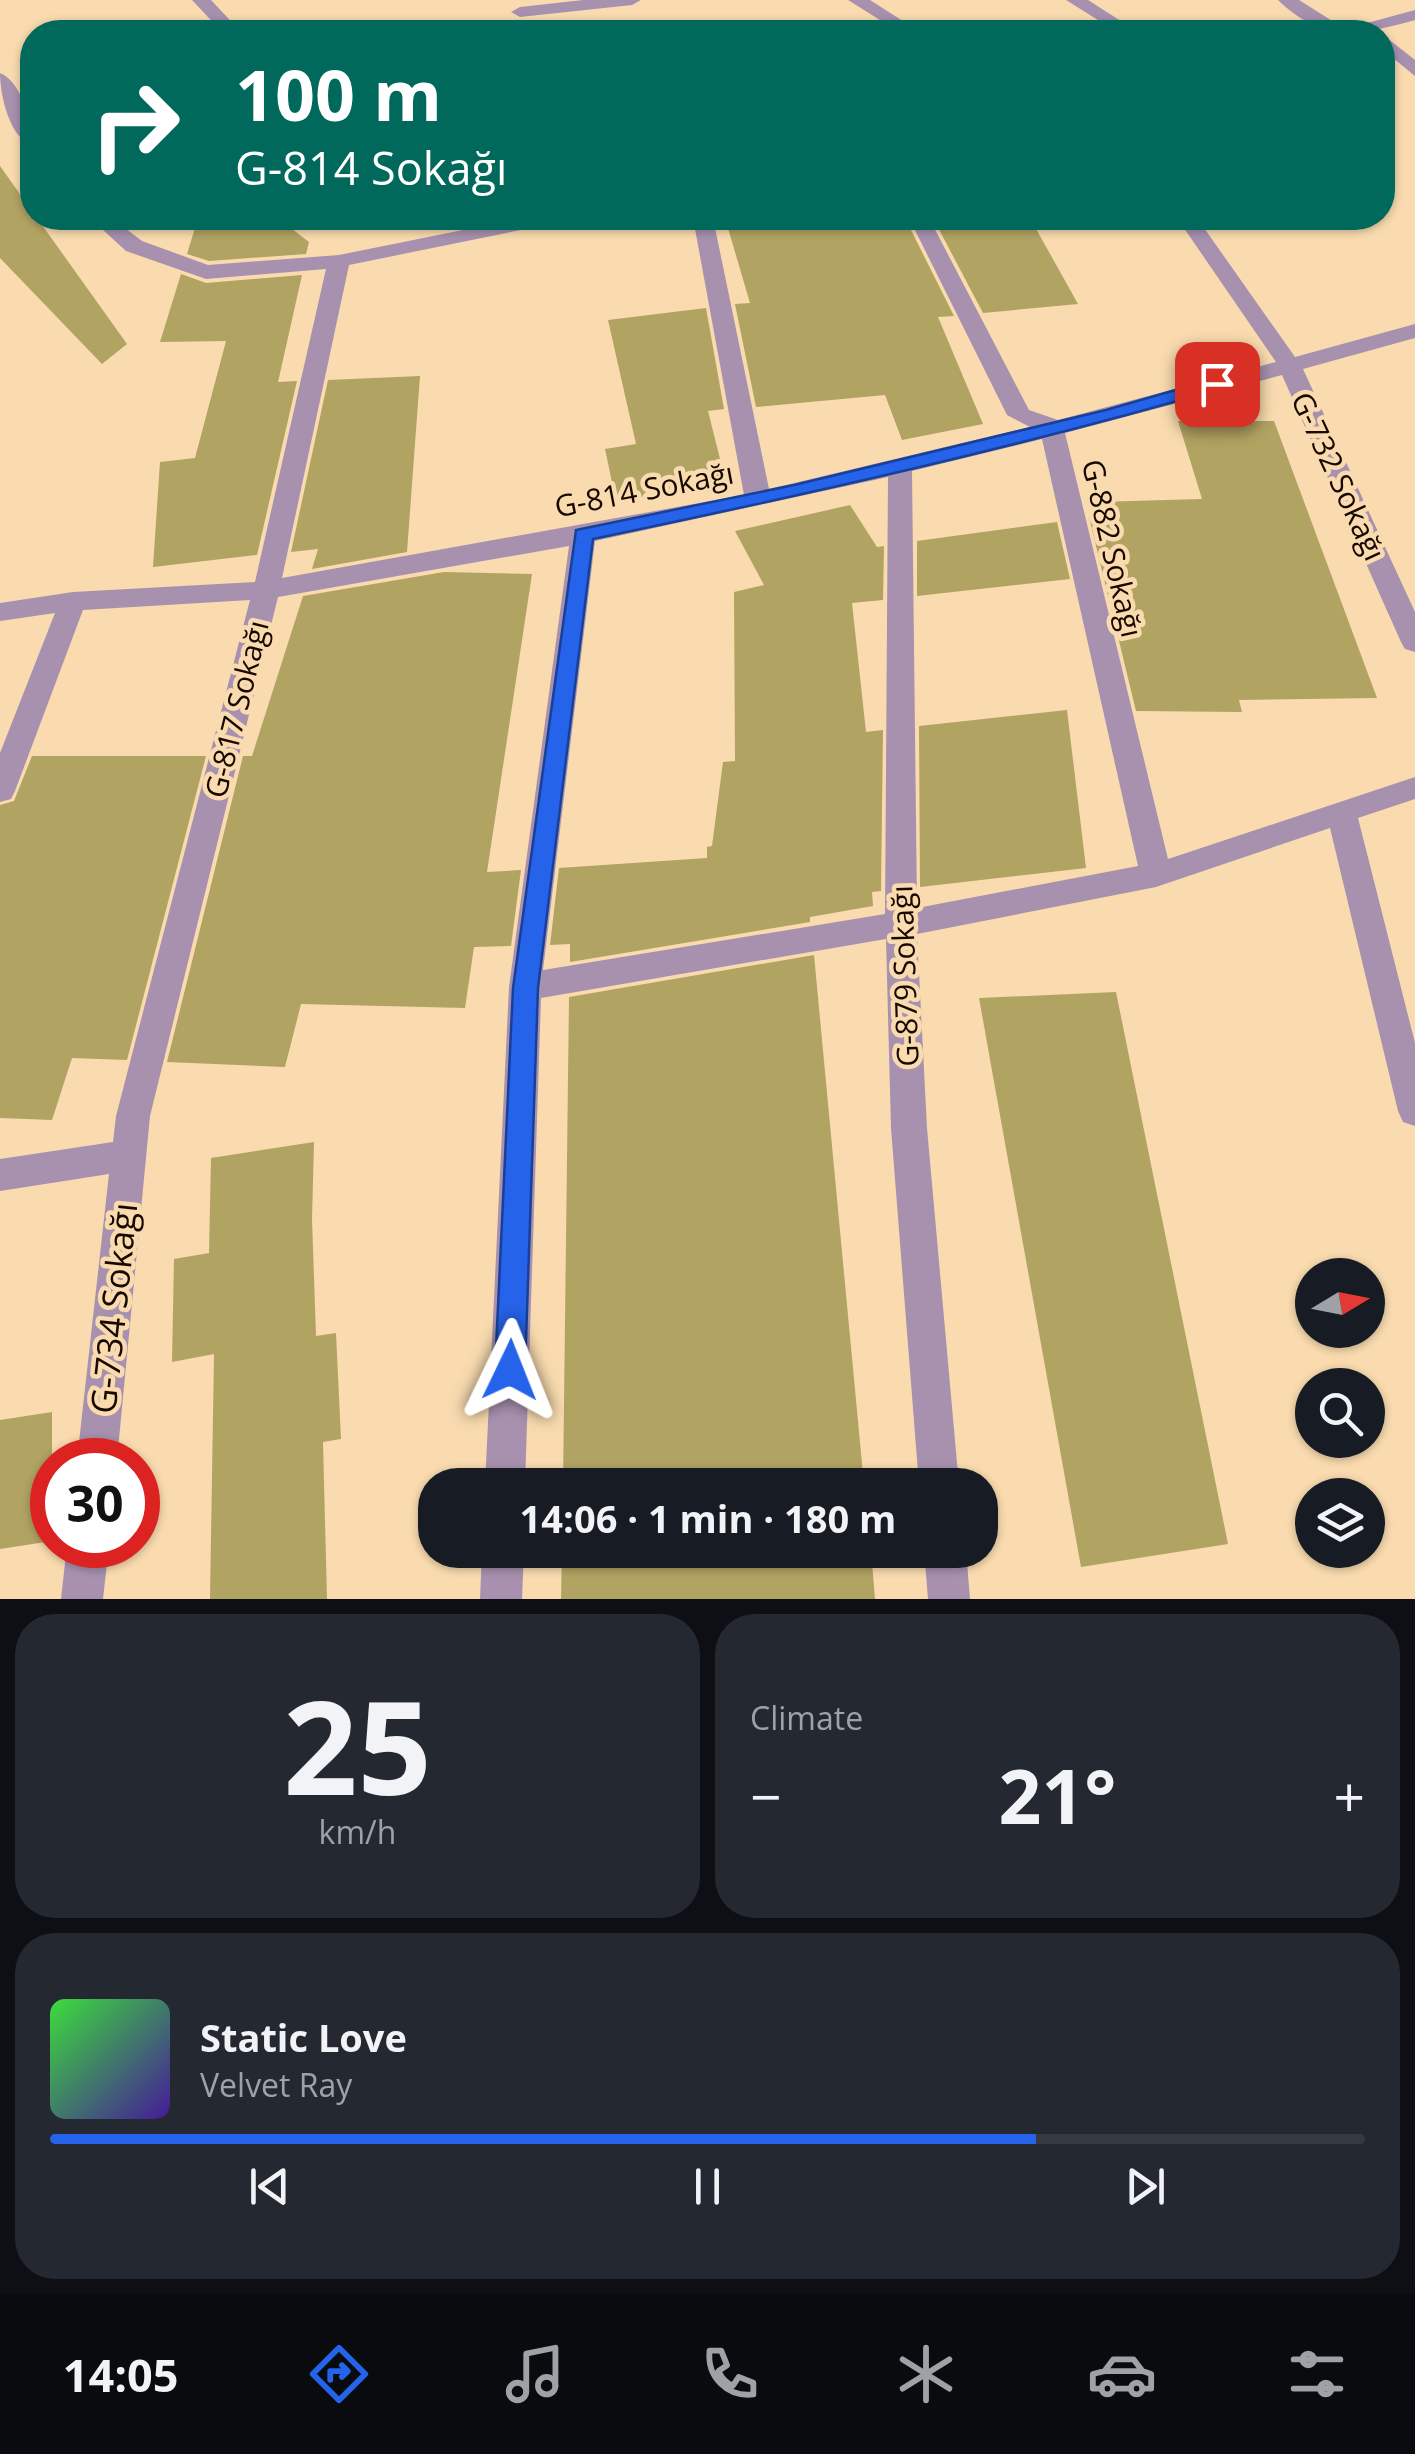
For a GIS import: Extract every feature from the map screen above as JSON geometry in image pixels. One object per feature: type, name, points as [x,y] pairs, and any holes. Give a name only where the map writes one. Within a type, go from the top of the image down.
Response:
[{"type":"street","points":[[200,0],[220,20]]},
{"type":"street","points":[[512,6],[632,0]]},
{"type":"street","points":[[857,0],[891,20]]},
{"type":"street","points":[[1075,0],[1109,20]]},
{"type":"street","points":[[1287,0],[1319,20]]},
{"type":"street","points":[[1395,54],[1415,70]]},
{"type":"street","points":[[0,79],[20,116]]},
{"type":"street","points":[[115,230],[134,246],[206,272],[339,261],[489,230]]},
{"type":"street","points":[[465,230],[469,234]]},
{"type":"street","points":[[706,230],[758,500]]},
{"type":"street","name":"G-882 Sokağı","points":[[926,230],[1020,415],[1052,426],[1156,875]]},
{"type":"street","name":"G-732 Sokağı","points":[[1195,230],[1288,363],[1415,642]]},
{"type":"street","name":"G-817 Sokağı","points":[[129,1155],[133,1116],[266,590],[339,261]]},
{"type":"street","name":"G-814 Sokağı","points":[[0,612],[72,601],[266,590],[583,535],[758,500],[1052,426],[1111,415],[1415,331]]},
{"type":"street","name":"G-879 Sokağı","points":[[900,465],[900,924],[909,1128],[938,1468]]},
{"type":"street","points":[[507,1468],[525,988],[583,535]]},
{"type":"street","points":[[0,791],[72,601]]},
{"type":"street","points":[[525,988],[900,924],[1156,875],[1415,788]]},
{"type":"street","points":[[1341,812],[1415,1111]]},
{"type":"street","points":[[0,1175],[129,1155]]},
{"type":"street","name":"G-734 Sokağı","points":[[99,1438],[129,1155]]},
{"type":"street","points":[[82,1599],[85,1568]]},
{"type":"street","points":[[501,1599],[502,1568]]},
{"type":"street","points":[[946,1568],[949,1599]]},
{"type":"building","points":[[0,166],[20,194],[20,230],[46,230],[127,344],[102,364],[0,258]]},
{"type":"building","points":[[194,230],[294,230],[309,242],[306,254],[209,261],[187,254]]},
{"type":"building","points":[[729,230],[911,230],[954,316],[938,317],[983,424],[902,440],[885,395],[756,407],[735,304],[750,303]]},
{"type":"building","points":[[939,230],[1037,230],[1078,304],[983,313]]},
{"type":"building","points":[[181,274],[206,283],[302,275],[278,382],[297,381],[257,555],[153,567],[160,462],[195,458],[226,341],[160,342]]},
{"type":"building","points":[[706,308],[724,409],[708,411],[726,483],[616,501],[605,449],[636,444],[608,320]]},
{"type":"building","points":[[420,376],[407,552],[312,569],[318,549],[291,552],[328,380]]},
{"type":"building","points":[[1178,421],[1274,421],[1377,698],[1239,700],[1242,712],[1136,711],[1089,517],[1099,516],[1096,502],[1202,499]]},
{"type":"building","points":[[850,505],[877,547],[884,546],[883,600],[852,603],[866,732],[883,730],[881,891],[872,892],[873,906],[810,917],[810,922],[570,962],[570,944],[550,945],[559,868],[707,858],[707,847],[712,846],[723,762],[735,761],[734,592],[764,585],[735,531]]},
{"type":"building","points":[[1057,522],[1070,579],[917,596],[917,541]]},
{"type":"building","points":[[444,572],[532,574],[487,872],[521,870],[511,946],[474,947],[465,1008],[301,1004],[285,1067],[167,1062],[243,756],[252,756],[303,596]]},
{"type":"building","points":[[1067,710],[1086,868],[920,887],[919,726]]},
{"type":"building","points":[[32,756],[206,756],[127,1060],[72,1058],[52,1120],[0,1118],[0,805],[14,801]]},
{"type":"building","points":[[814,955],[862,1468],[563,1468],[569,997]]},
{"type":"building","points":[[1116,992],[1228,1544],[1081,1567],[979,998]]},
{"type":"building","points":[[314,1142],[316,1336],[336,1333],[341,1439],[323,1442],[327,1599],[210,1599],[214,1354],[172,1362],[174,1259],[209,1253],[211,1158]]},
{"type":"building","points":[[52,1412],[52,1438],[30,1438],[30,1544],[0,1549],[0,1420]]},
{"type":"building","points":[[562,1568],[872,1568],[875,1599],[561,1599]]},
{"type":"route","points":[[510,1370],[525,988],[583,535],[758,500],[1052,426],[1111,415],[1217,384]]}]
